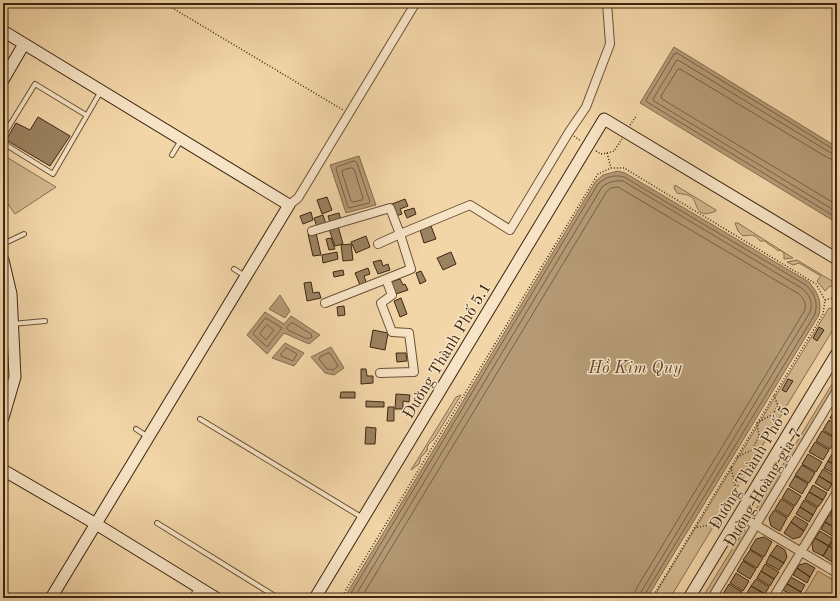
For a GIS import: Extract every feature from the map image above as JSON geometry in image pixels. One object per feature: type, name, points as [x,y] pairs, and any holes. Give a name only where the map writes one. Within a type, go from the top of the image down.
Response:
[{"type":"street","points":[[378,244],[470,206],[510,230],[568,132],[586,107],[610,44],[607,3]]},
{"type":"street","points":[[51,598],[289,205],[298,198],[416,4]]},
{"type":"street","points":[[3,31],[289,205]]},
{"type":"street","points":[[3,80],[24,44]]},
{"type":"street","name":"Đường Thành Phố 5.1","points":[[315,598],[604,119],[837,259]]},
{"type":"street","points":[[312,231],[390,208],[411,269],[325,303]]},
{"type":"street","points":[[3,260],[11,294],[15,377],[3,416]]},
{"type":"street","points":[[380,373],[414,372],[409,333],[392,332],[381,303],[392,295],[386,279]]},
{"type":"street","name":"Đường Thành Phố 5","points":[[689,598],[837,353]]},
{"type":"street","name":"Đường Hoàng gia 7","points":[[712,598],[837,390]]},
{"type":"street","points":[[3,470],[96,524],[216,598]]},
{"type":"street","points":[[773,598],[837,492]]},
{"type":"street","points":[[739,515],[837,573]]},
{"type":"lane","points":[[3,136],[35,84],[86,115]]},
{"type":"lane","points":[[3,143],[53,174],[101,91]]},
{"type":"lane","points":[[172,155],[182,140]]},
{"type":"lane","points":[[3,244],[24,234]]},
{"type":"lane","points":[[234,269],[246,276]]},
{"type":"lane","points":[[12,324],[45,321]]},
{"type":"lane","points":[[3,347],[14,339]]},
{"type":"lane","points":[[200,419],[364,518]]},
{"type":"lane","points":[[136,429],[148,437]]},
{"type":"lane","points":[[157,523],[278,598]]},
{"type":"lane","points":[[191,598],[198,587]]},
{"type":"path","points":[[164,3],[349,114]]},
{"type":"path","points":[[341,598],[598,174],[610,168],[624,168],[816,284],[825,300],[823,314],[652,598]]},
{"type":"path","points":[[825,300],[837,297]]},
{"type":"path","points":[[757,423],[773,414],[778,406],[774,395]]},
{"type":"path","points":[[737,457],[752,450],[759,436],[757,423]]},
{"type":"shaded area","points":[[3,155],[56,187],[15,214],[3,197]]},
{"type":"shaded area","points":[[675,185],[716,211],[709,213],[700,212],[693,198],[688,195],[677,193],[674,188]]},
{"type":"shaded area","points":[[735,223],[738,223],[793,258],[784,259],[784,253],[780,250],[778,251],[765,241],[760,241],[755,236],[743,236],[738,231]]},
{"type":"shaded area","points":[[797,260],[837,284],[837,287],[830,286],[825,291],[817,281],[821,276],[799,263],[793,265],[787,262]]},
{"type":"shaded area","points":[[829,308],[837,310],[837,323],[670,598],[653,598]]},
{"type":"shaded area","points":[[837,376],[837,384],[758,514],[754,512]]},
{"type":"shaded area","points":[[461,395],[434,439],[428,445],[427,451],[421,457],[419,464],[411,470],[456,397]]},
{"type":"shaded area","points":[[744,530],[747,532],[707,598],[702,598]]},
{"type":"shaded area","points":[[818,571],[837,582],[837,598],[802,598]]},
{"type":"water","points":[[674,47],[837,147],[837,223],[640,103]]},
{"type":"water","points":[[359,156],[376,205],[346,213],[330,165]]},
{"type":"water","name":"Hồ Kim Quy","points":[[618,171],[625,173],[809,282],[820,301],[819,315],[647,598],[344,598],[596,181],[603,175]]},
{"type":"water","points":[[280,295],[290,311],[285,318],[269,309]]},
{"type":"water","points":[[265,312],[284,324],[291,316],[320,335],[309,344],[284,333],[267,354],[247,335]]},
{"type":"water","points":[[285,343],[304,353],[294,366],[272,358]]},
{"type":"water","points":[[331,347],[344,368],[334,375],[325,373],[311,357]]},
{"type":"building","points":[[38,117],[70,136],[50,166],[6,140],[16,123],[30,130]]},
{"type":"building","points":[[327,197],[332,210],[322,214],[317,200]]},
{"type":"building","points":[[405,199],[408,206],[400,209],[402,214],[396,216],[392,204]]},
{"type":"building","points":[[414,208],[416,214],[407,218],[404,211]]},
{"type":"building","points":[[311,212],[313,220],[303,224],[300,216]]},
{"type":"building","points":[[339,213],[341,220],[330,223],[328,216]]},
{"type":"building","points":[[323,215],[326,224],[317,227],[314,218]]},
{"type":"building","points":[[338,226],[343,244],[335,246],[329,229]]},
{"type":"building","points":[[431,226],[436,239],[424,243],[420,230]]},
{"type":"building","points":[[316,233],[321,255],[313,256],[308,234]]},
{"type":"building","points":[[366,236],[370,247],[356,253],[351,242]]},
{"type":"building","points":[[331,238],[335,249],[329,250],[326,239]]},
{"type":"building","points":[[351,244],[353,260],[343,261],[341,245]]},
{"type":"building","points":[[337,252],[338,259],[323,263],[322,255]]},
{"type":"building","points":[[451,252],[456,264],[443,270],[437,258]]},
{"type":"building","points":[[381,260],[383,266],[388,264],[390,270],[378,274],[373,262]]},
{"type":"building","points":[[368,268],[370,274],[364,276],[366,282],[360,285],[355,273]]},
{"type":"building","points":[[343,270],[344,275],[334,277],[333,272]]},
{"type":"building","points":[[421,271],[426,281],[420,284],[416,273]]},
{"type":"building","points":[[400,279],[408,290],[396,294],[391,282]]},
{"type":"building","points":[[311,282],[313,293],[319,292],[321,298],[307,301],[304,283]]},
{"type":"building","points":[[401,298],[407,314],[400,317],[394,301]]},
{"type":"building","points":[[344,306],[345,315],[338,316],[337,307]]},
{"type":"building","points":[[819,327],[824,330],[817,341],[813,338]]},
{"type":"building","points":[[373,330],[388,333],[385,350],[370,347]]},
{"type":"building","points":[[396,353],[406,353],[407,361],[397,362]]},
{"type":"building","points":[[361,369],[366,369],[367,376],[373,376],[373,383],[361,384]]},
{"type":"building","points":[[788,379],[793,381],[786,392],[782,390]]},
{"type":"building","points":[[341,392],[355,392],[355,398],[340,398]]},
{"type":"building","points":[[396,394],[410,395],[409,402],[403,401],[403,409],[395,409]]},
{"type":"building","points":[[366,401],[384,402],[384,407],[366,407]]},
{"type":"building","points":[[388,407],[394,407],[394,421],[387,421]]},
{"type":"building","points":[[836,408],[837,409],[837,422],[830,418]]},
{"type":"building","points":[[829,420],[837,424],[836,438],[823,430]]},
{"type":"building","points":[[366,427],[376,428],[375,444],[365,444]]},
{"type":"building","points":[[822,431],[836,439],[830,449],[816,441]]},
{"type":"building","points":[[815,442],[829,450],[823,460],[809,452]]},
{"type":"building","points":[[808,454],[822,462],[816,472],[802,464]]},
{"type":"building","points":[[832,454],[837,457],[837,466],[828,461]]},
{"type":"building","points":[[828,461],[837,466],[837,475],[824,468]]},
{"type":"building","points":[[802,465],[815,473],[809,483],[795,475]]},
{"type":"building","points":[[823,469],[836,477],[832,484],[819,476]]},
{"type":"building","points":[[795,476],[808,484],[802,494],[789,486]]},
{"type":"building","points":[[819,476],[832,484],[828,491],[815,483]]},
{"type":"building","points":[[813,485],[827,493],[823,500],[809,492]]},
{"type":"building","points":[[788,488],[801,496],[795,506],[782,498]]},
{"type":"building","points":[[809,492],[823,500],[818,507],[805,499]]},
{"type":"building","points":[[781,499],[794,507],[788,517],[775,509]]},
{"type":"building","points":[[804,500],[817,508],[813,515],[800,507]]},
{"type":"building","points":[[800,507],[813,515],[809,522],[796,514]]},
{"type":"building","points":[[834,507],[837,508],[837,518],[830,514]]},
{"type":"building","points":[[774,510],[787,518],[780,531],[771,526],[769,518]]},
{"type":"building","points":[[829,515],[837,519],[837,529],[825,522]]},
{"type":"building","points":[[795,516],[808,524],[804,531],[791,522]]},
{"type":"building","points":[[791,522],[804,531],[800,537],[793,539],[784,533]]},
{"type":"building","points":[[825,522],[837,529],[837,533],[834,537],[821,529]]},
{"type":"building","points":[[820,531],[833,539],[829,546],[815,538]]},
{"type":"building","points":[[764,537],[772,542],[764,557],[750,549],[756,539]]},
{"type":"building","points":[[815,538],[829,546],[823,556],[813,551],[812,544]]},
{"type":"building","points":[[833,539],[837,541],[837,551],[829,546]]},
{"type":"building","points":[[777,545],[785,550],[787,557],[784,563],[770,555]]},
{"type":"building","points":[[829,546],[837,551],[837,561],[832,562],[823,556]]},
{"type":"building","points":[[750,550],[763,558],[757,568],[743,560]]},
{"type":"building","points":[[770,555],[784,563],[779,570],[766,563]]},
{"type":"building","points":[[743,561],[756,569],[750,579],[737,571]]},
{"type":"building","points":[[806,563],[815,568],[810,577],[797,568],[799,565]]},
{"type":"building","points":[[765,564],[779,572],[774,579],[761,571]]},
{"type":"building","points":[[797,568],[810,577],[807,583],[793,575]]},
{"type":"building","points":[[761,571],[774,579],[770,586],[757,578]]},
{"type":"building","points":[[736,573],[749,581],[743,591],[730,583]]},
{"type":"building","points":[[791,577],[805,585],[801,592],[787,584]]},
{"type":"building","points":[[756,579],[769,587],[765,594],[751,586]]},
{"type":"building","points":[[729,584],[742,592],[739,598],[729,598],[723,594]]},
{"type":"building","points":[[787,584],[801,592],[797,598],[783,590]]},
{"type":"building","points":[[751,586],[765,594],[763,598],[755,598],[747,593]]}]
